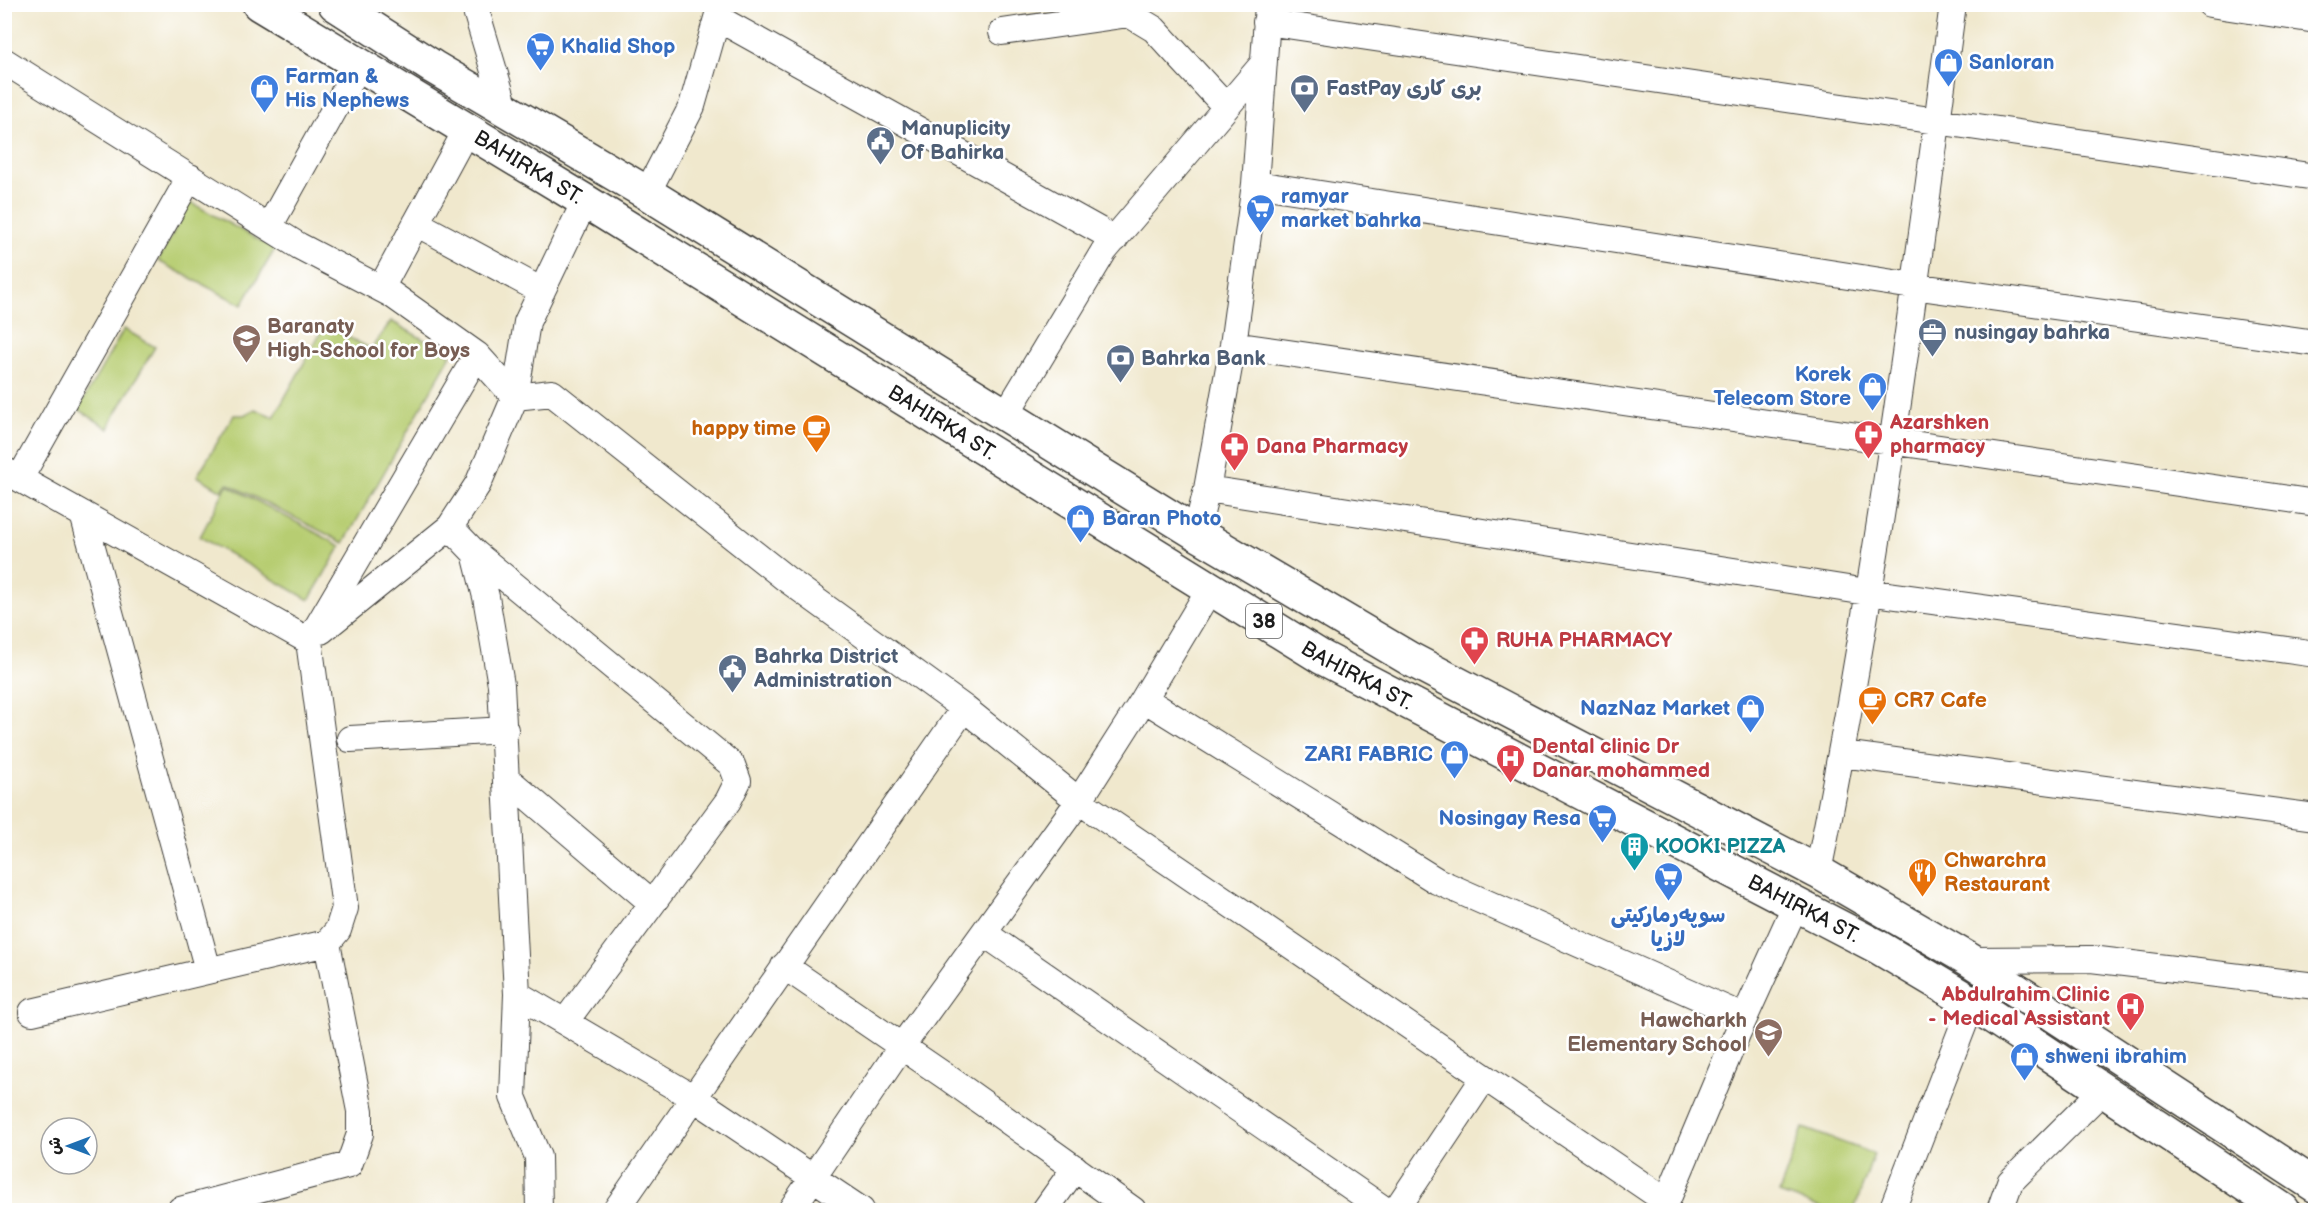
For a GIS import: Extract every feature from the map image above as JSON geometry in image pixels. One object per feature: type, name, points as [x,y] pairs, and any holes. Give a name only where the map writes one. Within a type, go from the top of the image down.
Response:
[{"type":"main road","name":"BAHIRKA ST.","points":[[259,4],[585,201],[1321,657],[1878,947],[1972,1003],[2283,1210]]},
{"type":"main road","name":"BAHIRKA ST.","points":[[335,4],[433,67],[647,192],[1196,533],[1410,659],[1818,872],[1970,960],[2187,1102],[2313,1178]]},
{"type":"main road","points":[[415,100],[409,86],[413,78],[422,70],[433,67]]},
{"type":"main road","points":[[1321,657],[1343,619]]},
{"type":"main road","points":[[1392,695],[1410,659]]},
{"type":"main road","points":[[2168,1134],[2187,1102]]},
{"type":"street","points":[[474,4],[506,108]]},
{"type":"street","points":[[1818,872],[1842,754],[1891,440],[1953,4]]},
{"type":"street","points":[[2210,4],[2316,20]]},
{"type":"street","points":[[647,192],[692,106],[720,12],[1115,238]]},
{"type":"street","points":[[1196,533],[1208,489],[1233,345],[1255,184],[1267,13],[1937,122],[2316,177]]},
{"type":"street","points":[[1002,32],[1129,14],[1154,29],[1226,107]]},
{"type":"street","points":[[4,62],[269,227],[381,288],[477,355],[515,397]]},
{"type":"street","points":[[1005,416],[1104,251],[1263,64]]},
{"type":"street","points":[[269,227],[359,65]]},
{"type":"street","points":[[381,288],[467,129]]},
{"type":"street","points":[[190,177],[12,474],[309,640]]},
{"type":"street","points":[[1255,184],[1914,286],[2316,343]]},
{"type":"street","points":[[309,640],[450,527],[478,484],[515,397],[527,322],[585,201]]},
{"type":"street","points":[[416,223],[542,291]]},
{"type":"street","points":[[1233,345],[2316,503]]},
{"type":"street","points":[[32,1012],[327,943],[338,930],[345,908],[309,640],[477,355]]},
{"type":"street","points":[[515,397],[552,393],[785,578],[964,708],[1079,801],[1484,1078],[1664,1206],[1744,1017],[1796,904]]},
{"type":"street","points":[[1208,489],[1867,592],[2316,654]]},
{"type":"street","points":[[83,514],[208,970]]},
{"type":"street","points":[[450,527],[475,553],[732,765],[738,781],[728,801],[651,902],[565,1022]]},
{"type":"street","points":[[475,553],[494,641],[505,730],[517,994],[513,1097],[536,1148],[539,1166],[539,1210]]},
{"type":"street","points":[[792,1210],[902,1047],[1079,801],[1211,587]]},
{"type":"street","points":[[1144,699],[1437,881],[1744,1017]]},
{"type":"street","points":[[616,1210],[964,708]]},
{"type":"street","points":[[350,739],[505,730]]},
{"type":"street","points":[[1842,754],[2316,817]]},
{"type":"street","points":[[507,779],[651,902]]},
{"type":"street","points":[[985,934],[1385,1210]]},
{"type":"street","points":[[180,1210],[349,1165],[360,1134],[360,1112],[327,943]]},
{"type":"street","points":[[1970,960],[2091,959],[2316,986]]},
{"type":"street","points":[[784,966],[1133,1210]]},
{"type":"street","points":[[517,994],[694,1098],[861,1210]]},
{"type":"street","points":[[1892,1210],[1972,1003]]},
{"type":"street","points":[[1396,1210],[1484,1078]]},
{"type":"street","points":[[2000,1210],[2010,1182],[2103,1090]]},
{"type":"street","points":[[1045,1210],[1075,1168]]},
{"type":"green space","points":[[190,202],[275,249],[242,305],[158,261]]},
{"type":"green space","points":[[391,321],[451,355],[344,543],[227,483],[222,491],[197,476],[234,415],[244,415],[255,409],[274,417],[325,325],[371,349]]},
{"type":"green space","points":[[124,329],[155,347],[109,429],[78,409]]},
{"type":"green space","points":[[227,485],[341,546],[309,600],[200,537]]},
{"type":"green space","points":[[1803,1128],[1874,1154],[1854,1210],[1827,1210],[1779,1193]]},
{"type":"place","name":"Khalid Shop","points":[[540,72]]},
{"type":"place","name":"Sanloran","points":[[1948,88]]},
{"type":"place","name":"Farman & His Nephews","points":[[264,114]]},
{"type":"place","name":"FastPay بری كاری","points":[[1305,114]]},
{"type":"place","name":"Manuplicity Of Bahirka","points":[[880,166]]},
{"type":"place","name":"ramyar market bahrka","points":[[1260,234]]},
{"type":"place","name":"nusingay bahrka","points":[[1933,358]]},
{"type":"place","name":"Baranaty High-School for Boys","points":[[246,364]]},
{"type":"place","name":"Bahrka Bank","points":[[1120,384]]},
{"type":"place","name":"Korek Telecom Store","points":[[1872,412]]},
{"type":"place","name":"happy time","points":[[817,454]]},
{"type":"place","name":"Azarshken pharmacy","points":[[1869,460]]},
{"type":"place","name":"Dana Pharmacy","points":[[1235,472]]},
{"type":"place","name":"Baran Photo","points":[[1081,544]]},
{"type":"place","name":"RUHA PHARMACY","points":[[1475,666]]},
{"type":"place","name":"Bahrka District Administration","points":[[733,694]]},
{"type":"place","name":"CR7 Cafe","points":[[1873,726]]},
{"type":"place","name":"NazNaz Market","points":[[1751,734]]},
{"type":"place","name":"ZARI FABRIC","points":[[1454,780]]},
{"type":"place","name":"Dental clinic Dr Danar mohammed","points":[[1511,784]]},
{"type":"place","name":"Nosingay Resa","points":[[1602,844]]},
{"type":"place","name":"KOOKI PIZZA","points":[[1634,872]]},
{"type":"place","name":"Chwarchra Restaurant","points":[[1923,898]]},
{"type":"place","name":"سوپه‌رمارکیتی لازیا","points":[[1668,902]]},
{"type":"place","name":"Abdulrahim Clinic - Medical Assistant","points":[[2131,1032]]},
{"type":"place","name":"Hawcharkh Elementary School","points":[[1768,1058]]},
{"type":"place","name":"shweni ibrahim","points":[[2024,1082]]}]
